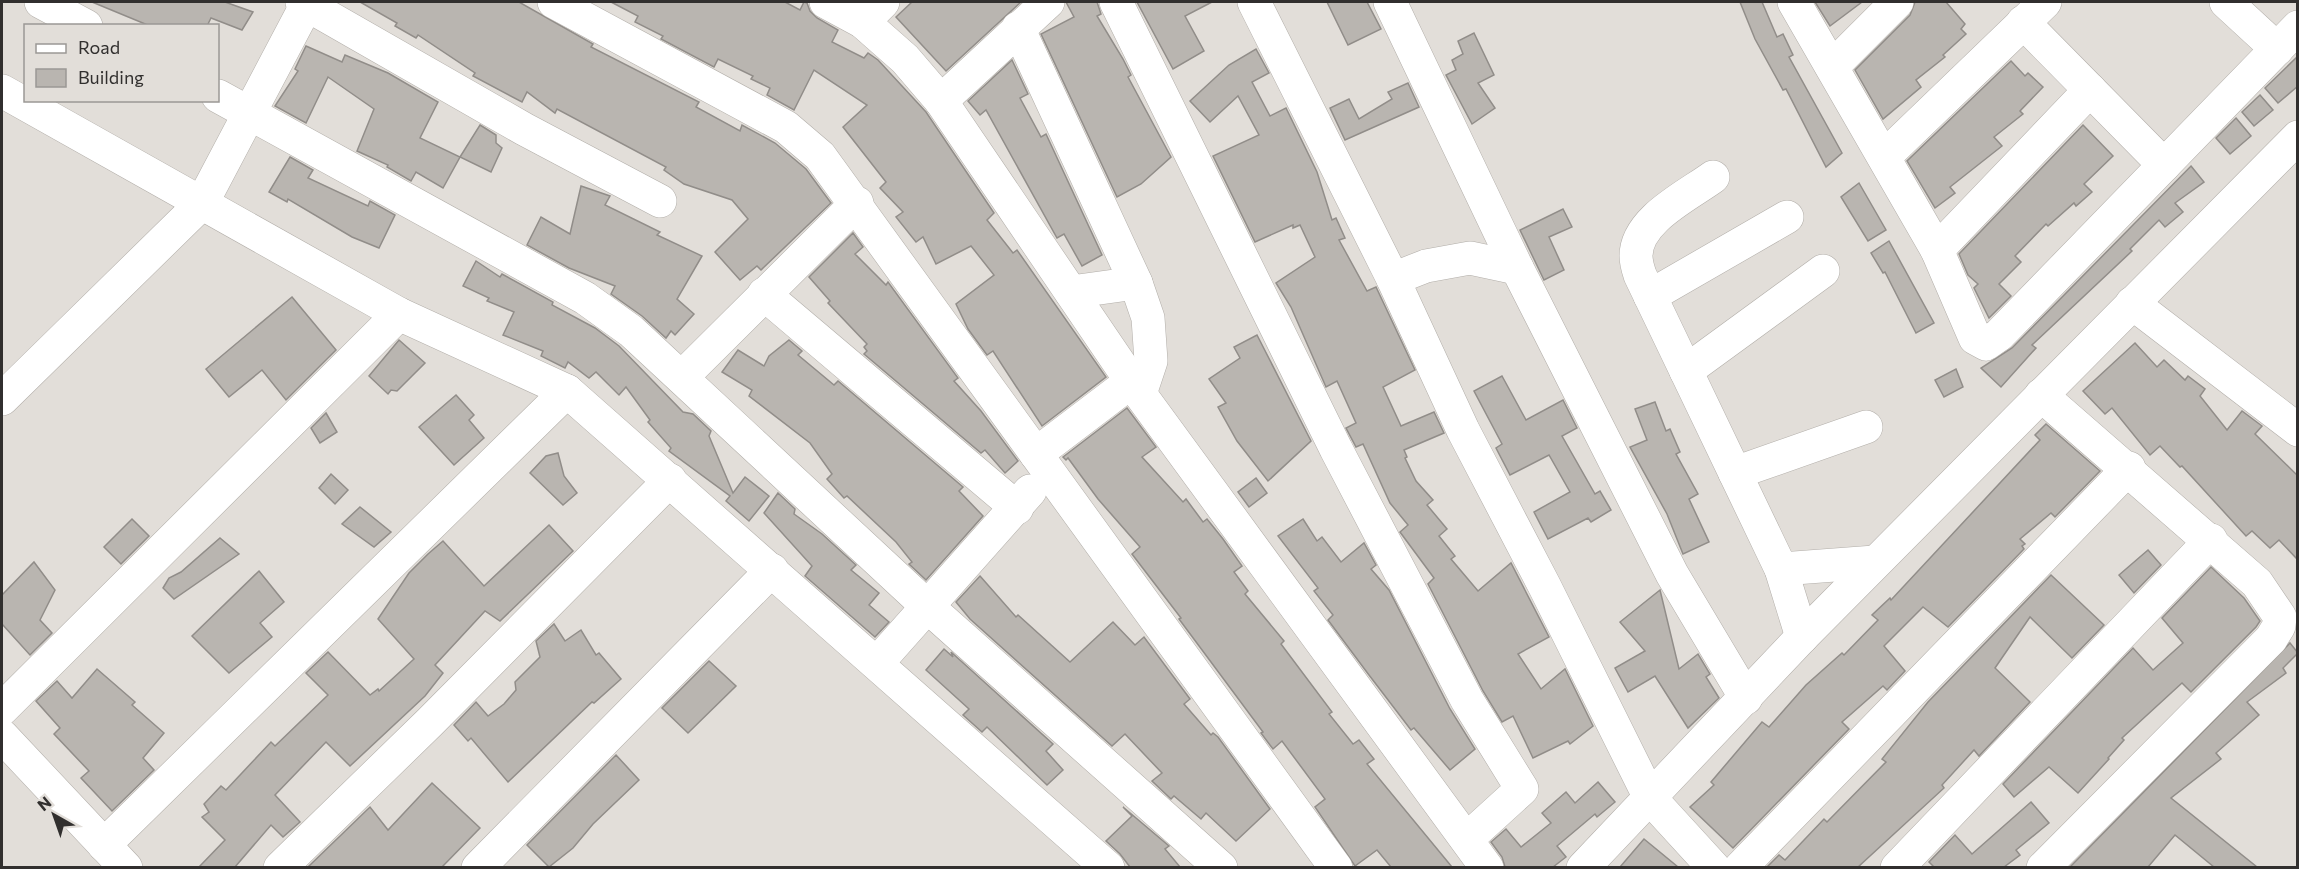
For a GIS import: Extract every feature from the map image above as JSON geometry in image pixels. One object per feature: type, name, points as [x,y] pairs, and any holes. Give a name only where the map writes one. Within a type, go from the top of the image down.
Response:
[{"type":"street","points":[[41,2],[82,24]]},
{"type":"street","points":[[2,399],[202,203],[305,2],[524,129],[660,201]]},
{"type":"street","points":[[554,2],[786,128],[820,156],[857,203],[1336,867]]},
{"type":"street","points":[[826,2],[873,12],[905,59],[941,101],[1136,387],[1487,867]]},
{"type":"street","points":[[941,101],[1048,2]]},
{"type":"street","points":[[1116,2],[1346,470],[1467,700],[1522,789],[1467,839]]},
{"type":"street","points":[[1254,2],[1393,279],[1463,430],[1545,587],[1650,798],[1714,867]]},
{"type":"street","points":[[1390,2],[1516,268],[1672,574],[1746,698]]},
{"type":"street","points":[[1794,2],[1937,250],[1975,338],[1982,343],[1990,342],[2287,38],[2226,2]]},
{"type":"street","points":[[1832,67],[1897,2]]},
{"type":"street","points":[[1884,157],[2034,12],[2090,90],[2164,165]]},
{"type":"street","points":[[878,662],[1017,508],[1042,461],[1136,387],[1151,361],[1148,318],[1136,283],[1018,28]]},
{"type":"street","points":[[1937,250],[2090,90]]},
{"type":"street","points":[[2,91],[399,314],[567,391],[878,662],[1108,867]]},
{"type":"street","points":[[219,97],[585,298],[631,331],[928,607],[1221,867]]},
{"type":"street","points":[[1583,867],[1875,562],[2298,137]]},
{"type":"street","points":[[1713,177],[1652,223],[1639,240],[1636,257],[1640,275],[1781,569],[1802,637]]},
{"type":"street","points":[[682,377],[857,203]]},
{"type":"street","points":[[1650,296],[1787,217]]},
{"type":"street","points":[[1393,279],[1426,266],[1470,258],[1516,268]]},
{"type":"street","points":[[1686,371],[1823,271]]},
{"type":"street","points":[[1071,292],[1136,283]]},
{"type":"street","points":[[764,294],[1017,508]]},
{"type":"street","points":[[2132,303],[2298,430]]},
{"type":"street","points":[[2,709],[399,314]]},
{"type":"street","points":[[5,746],[115,856],[567,391]]},
{"type":"street","points":[[2041,395],[2211,540],[2257,583],[2280,616],[2279,626],[2263,647],[2043,867]]},
{"type":"street","points":[[1735,473],[1866,427]]},
{"type":"street","points":[[1740,867],[2128,468]]},
{"type":"street","points":[[280,867],[430,722],[670,480]]},
{"type":"street","points":[[1897,867],[2211,540]]},
{"type":"street","points":[[1781,569],[1875,562]]},
{"type":"street","points":[[478,867],[772,570]]},
{"type":"building","points":[[92,2],[225,2],[253,12],[242,30],[211,18],[208,24],[145,24]]},
{"type":"building","points":[[360,2],[519,2],[593,44],[591,47],[699,102],[696,107],[740,131],[742,125],[775,143],[806,169],[831,203],[761,270],[757,266],[740,280],[715,252],[748,219],[732,200],[684,184],[664,170],[666,167],[557,109],[555,113],[527,92],[522,102],[473,76],[475,73],[418,35],[416,38],[395,26],[397,23]]},
{"type":"building","points":[[611,2],[785,2],[800,10],[804,2],[807,3],[810,11],[817,18],[838,30],[832,42],[864,58],[868,53],[878,60],[926,112],[994,213],[987,220],[1013,253],[1017,250],[1106,377],[1042,426],[993,351],[987,355],[968,329],[956,304],[994,275],[971,246],[936,264],[923,237],[916,242],[896,217],[903,212],[880,188],[886,182],[843,127],[867,105],[814,70],[794,110],[767,95],[770,88],[751,79],[753,76],[718,59],[714,67],[661,39],[663,36],[635,22],[638,16]]},
{"type":"building","points":[[912,2],[1021,2],[946,71],[896,17]]},
{"type":"building","points":[[1066,2],[1097,2],[1101,14],[1097,16],[1123,59],[1131,75],[1128,77],[1171,157],[1141,184],[1117,197],[1041,34],[1074,17]]},
{"type":"building","points":[[1137,2],[1212,2],[1185,16],[1204,51],[1173,69]]},
{"type":"building","points":[[1327,2],[1367,2],[1381,29],[1348,45]]},
{"type":"building","points":[[1740,2],[1762,2],[1777,37],[1783,34],[1793,55],[1789,57],[1842,153],[1826,167],[1786,89],[1783,90],[1755,39]]},
{"type":"building","points":[[1815,2],[1862,2],[1830,26]]},
{"type":"building","points":[[1915,2],[1946,2],[1965,24],[1961,29],[1966,34],[1943,55],[1945,57],[1916,80],[1921,87],[1883,119],[1855,70],[1910,15]]},
{"type":"building","points":[[1474,33],[1494,75],[1478,83],[1495,108],[1472,124],[1446,75],[1456,70],[1452,60],[1463,54],[1458,41]]},
{"type":"building","points":[[306,46],[342,62],[345,55],[388,73],[438,102],[420,138],[460,157],[443,188],[416,172],[411,181],[387,167],[388,165],[357,151],[374,109],[328,77],[306,123],[275,106],[298,71],[295,69]]},
{"type":"building","points":[[1256,49],[1269,73],[1252,82],[1270,116],[1286,108],[1317,172],[1332,220],[1336,218],[1345,238],[1339,240],[1367,291],[1376,287],[1415,370],[1383,387],[1401,426],[1434,412],[1444,433],[1404,450],[1407,457],[1405,458],[1416,481],[1433,500],[1427,505],[1447,529],[1439,536],[1455,556],[1451,559],[1478,591],[1511,563],[1549,637],[1518,654],[1541,689],[1565,669],[1593,726],[1570,744],[1568,741],[1533,758],[1513,716],[1502,722],[1483,691],[1428,584],[1434,578],[1400,532],[1408,525],[1390,503],[1363,444],[1356,447],[1346,428],[1356,423],[1337,381],[1326,387],[1291,307],[1276,283],[1315,257],[1300,225],[1293,228],[1293,225],[1255,242],[1213,156],[1259,135],[1238,96],[1210,122],[1190,101],[1229,65]]},
{"type":"building","points":[[2298,56],[2298,86],[2278,103],[2265,88]]},
{"type":"building","points":[[1012,60],[1028,94],[1020,98],[1041,137],[1046,134],[1102,255],[1082,266],[1064,234],[1057,238],[986,110],[980,115],[968,101]]},
{"type":"building","points":[[2011,61],[2025,76],[2028,73],[2043,87],[2020,111],[2023,114],[1994,137],[2002,146],[1950,187],[1955,193],[1935,208],[1907,161]]},
{"type":"building","points":[[1408,83],[1419,107],[1345,140],[1330,108],[1349,99],[1359,119],[1392,99],[1388,92]]},
{"type":"building","points":[[2260,95],[2273,110],[2254,126],[2242,112]]},
{"type":"building","points":[[2236,118],[2251,136],[2230,154],[2216,138]]},
{"type":"building","points":[[480,125],[496,135],[496,143],[502,148],[491,172],[460,157]]},
{"type":"building","points":[[2083,125],[2113,156],[2084,184],[2092,192],[2076,206],[2074,203],[2048,226],[2046,224],[2015,256],[2021,262],[1999,284],[2011,296],[1989,318],[1974,288],[1978,284],[1968,275],[1959,254]]},
{"type":"building","points":[[290,157],[313,170],[308,178],[368,206],[370,201],[395,215],[379,248],[352,237],[288,199],[287,202],[269,192]]},
{"type":"building","points":[[2191,166],[2204,182],[2175,203],[2183,212],[2165,227],[2159,220],[2130,249],[2132,251],[2032,345],[2036,348],[2001,387],[1981,368],[2012,348]]},
{"type":"building","points":[[1859,183],[1886,230],[1868,241],[1841,197]]},
{"type":"building","points":[[581,186],[610,196],[605,205],[660,232],[657,235],[702,256],[677,299],[694,314],[675,335],[671,331],[666,338],[642,316],[611,294],[615,286],[569,268],[527,245],[541,217],[570,234]]},
{"type":"building","points":[[1563,209],[1572,227],[1549,237],[1564,270],[1544,280],[1520,230]]},
{"type":"building","points":[[853,233],[863,247],[855,254],[886,285],[888,282],[958,378],[954,381],[981,411],[1018,461],[1005,473],[985,450],[981,453],[864,354],[867,351],[864,347],[867,344],[828,303],[830,301],[809,277]]},
{"type":"building","points":[[1889,241],[1934,323],[1916,333],[1885,272],[1883,273],[1871,253]]},
{"type":"building","points":[[476,261],[500,277],[502,274],[595,328],[619,346],[683,412],[693,414],[711,431],[709,436],[733,493],[745,477],[769,496],[749,521],[726,501],[730,496],[669,451],[671,448],[648,422],[650,420],[626,387],[619,395],[596,372],[589,378],[568,362],[565,368],[541,356],[543,351],[503,335],[514,312],[487,301],[489,298],[463,286]]},
{"type":"building","points":[[292,297],[336,350],[286,400],[262,370],[229,397],[206,369]]},
{"type":"building","points":[[1257,335],[1311,441],[1268,481],[1237,441],[1218,407],[1226,403],[1209,379],[1240,358],[1234,347]]},
{"type":"building","points":[[399,340],[425,363],[397,391],[391,390],[388,394],[369,376]]},
{"type":"building","points":[[789,340],[802,351],[798,355],[834,385],[838,381],[963,487],[959,491],[983,516],[926,580],[909,564],[912,562],[896,542],[847,496],[844,498],[827,479],[832,474],[810,443],[749,396],[752,390],[722,372],[738,350],[764,366],[769,356]]},
{"type":"building","points":[[2135,343],[2157,367],[2164,360],[2185,380],[2188,376],[2205,389],[2200,396],[2227,430],[2242,411],[2262,426],[2255,434],[2298,476],[2298,560],[2279,540],[2270,548],[2252,531],[2246,536],[2182,466],[2180,467],[2160,446],[2150,455],[2112,408],[2105,414],[2083,391]]},
{"type":"building","points":[[1956,369],[1963,387],[1944,397],[1935,380]]},
{"type":"building","points":[[1502,376],[1526,420],[1563,400],[1577,428],[1562,436],[1595,494],[1600,491],[1611,510],[1591,522],[1588,518],[1548,539],[1534,512],[1570,492],[1549,455],[1510,475],[1496,448],[1502,444],[1474,391]]},
{"type":"building","points":[[456,395],[474,415],[469,420],[484,438],[454,465],[419,427]]},
{"type":"building","points":[[1655,402],[1666,431],[1670,429],[1680,452],[1676,454],[1698,494],[1689,499],[1709,542],[1683,554],[1667,514],[1630,447],[1647,440],[1635,409]]},
{"type":"building","points":[[1127,408],[1156,447],[1142,457],[1183,502],[1186,499],[1203,522],[1207,519],[1223,539],[1242,566],[1234,572],[1248,591],[1245,594],[1284,641],[1281,644],[1332,712],[1329,714],[1353,744],[1359,740],[1374,759],[1367,764],[1452,867],[1391,867],[1377,850],[1355,866],[1315,807],[1325,799],[1282,741],[1273,749],[1261,733],[1263,732],[1179,619],[1181,618],[1132,554],[1140,547],[1098,499],[1068,458],[1066,460],[1063,457]]},
{"type":"building","points":[[326,413],[337,432],[320,443],[311,428]]},
{"type":"building","points":[[2046,424],[2100,471],[2055,517],[2051,513],[2020,539],[2025,544],[2022,546],[2024,549],[1948,627],[1923,607],[1884,646],[1905,671],[1887,690],[1883,686],[1842,722],[1849,729],[1733,848],[1690,807],[1714,785],[1711,782],[1762,722],[1769,727],[1806,685],[1842,653],[1844,655],[1878,620],[1872,615],[1890,598],[1891,600],[2040,440],[2035,435]]},
{"type":"building","points":[[558,453],[564,476],[577,493],[563,505],[530,473],[546,456]]},
{"type":"building","points":[[331,474],[348,490],[335,504],[319,488]]},
{"type":"building","points":[[1256,478],[1267,493],[1249,507],[1238,492]]},
{"type":"building","points":[[778,493],[795,509],[794,514],[822,534],[856,565],[851,570],[879,593],[869,605],[889,622],[875,637],[805,576],[812,566],[764,513]]},
{"type":"building","points":[[360,507],[391,532],[374,547],[342,524]]},
{"type":"building","points":[[132,519],[149,536],[121,564],[104,547]]},
{"type":"building","points":[[1303,519],[1317,541],[1322,537],[1341,562],[1364,543],[1376,565],[1371,569],[1389,590],[1450,709],[1475,749],[1450,770],[1414,728],[1411,730],[1328,620],[1333,615],[1314,591],[1318,588],[1278,536]]},
{"type":"building","points":[[549,525],[573,551],[500,621],[485,611],[435,665],[443,673],[425,696],[350,766],[326,742],[275,795],[300,822],[283,837],[271,825],[235,867],[199,867],[225,840],[202,817],[209,812],[204,804],[221,786],[226,790],[271,742],[275,746],[328,695],[306,673],[328,652],[370,695],[378,689],[379,691],[414,659],[378,619],[409,573],[428,554],[443,541],[484,586]]},
{"type":"building","points":[[220,538],[239,554],[174,599],[163,588],[169,578],[181,572]]},
{"type":"building","points":[[2148,550],[2161,565],[2134,593],[2119,575]]},
{"type":"building","points":[[34,562],[55,590],[40,620],[52,633],[30,655],[2,624],[2,595]]},
{"type":"building","points":[[2211,567],[2244,598],[2260,621],[2256,627],[2191,692],[2182,683],[2122,738],[2124,740],[2109,759],[2078,793],[2049,767],[2014,797],[2003,784],[2133,648],[2153,670],[2183,643],[2162,618]]},
{"type":"building","points":[[259,571],[284,602],[260,623],[272,637],[229,673],[192,636]]},
{"type":"building","points":[[2051,575],[2104,625],[2072,658],[2030,617],[1995,668],[2030,702],[1979,756],[1974,750],[1942,785],[1944,788],[1858,867],[1767,867],[1779,855],[1785,860],[1824,819],[1827,822],[1886,762],[1882,759],[1928,702]]},
{"type":"building","points":[[980,576],[1016,617],[1018,615],[1070,662],[1113,622],[1135,645],[1144,637],[1190,699],[1184,704],[1211,735],[1213,733],[1218,737],[1270,809],[1236,841],[1206,813],[1201,819],[1174,796],[1171,799],[1152,781],[1162,773],[1125,734],[1112,746],[970,619],[956,602]]},
{"type":"building","points":[[1660,590],[1679,669],[1698,654],[1710,674],[1706,677],[1719,698],[1688,728],[1655,676],[1628,692],[1615,668],[1645,651],[1620,622]]},
{"type":"building","points":[[554,624],[565,641],[581,630],[596,655],[599,653],[621,679],[594,703],[592,702],[508,782],[471,738],[468,741],[454,725],[476,702],[488,716],[504,704],[516,690],[515,682],[540,657],[536,641]]},
{"type":"building","points":[[2290,643],[2298,653],[2283,668],[2286,673],[2247,702],[2259,715],[2216,753],[2221,759],[2171,798],[2257,867],[2214,867],[2175,835],[2148,867],[2070,867]]},
{"type":"building","points":[[944,649],[953,657],[951,652],[1053,744],[1046,751],[1063,770],[1047,785],[987,727],[982,732],[963,715],[969,709],[926,670]]},
{"type":"building","points":[[709,661],[736,686],[688,733],[662,708]]},
{"type":"building","points":[[97,669],[135,702],[132,705],[164,733],[143,758],[154,770],[112,811],[81,778],[89,771],[54,734],[60,728],[36,701],[57,681],[72,698]]},
{"type":"building","points":[[616,755],[639,780],[593,824],[573,848],[549,867],[527,845]]},
{"type":"building","points":[[1598,782],[1615,802],[1597,817],[1595,814],[1557,846],[1566,857],[1553,867],[1505,867],[1502,857],[1491,842],[1506,829],[1521,847],[1551,823],[1542,813],[1566,792],[1575,803]]},
{"type":"building","points":[[432,783],[480,828],[442,867],[308,867],[370,807],[388,830]]},
{"type":"building","points":[[2031,802],[2049,823],[2016,850],[2020,855],[2004,867],[1934,867],[1929,862],[1955,835],[1972,854]]},
{"type":"building","points":[[1123,807],[1169,846],[1165,849],[1180,867],[1130,867],[1106,841],[1132,816]]},
{"type":"building","points":[[1644,839],[1678,867],[1620,867]]}]
